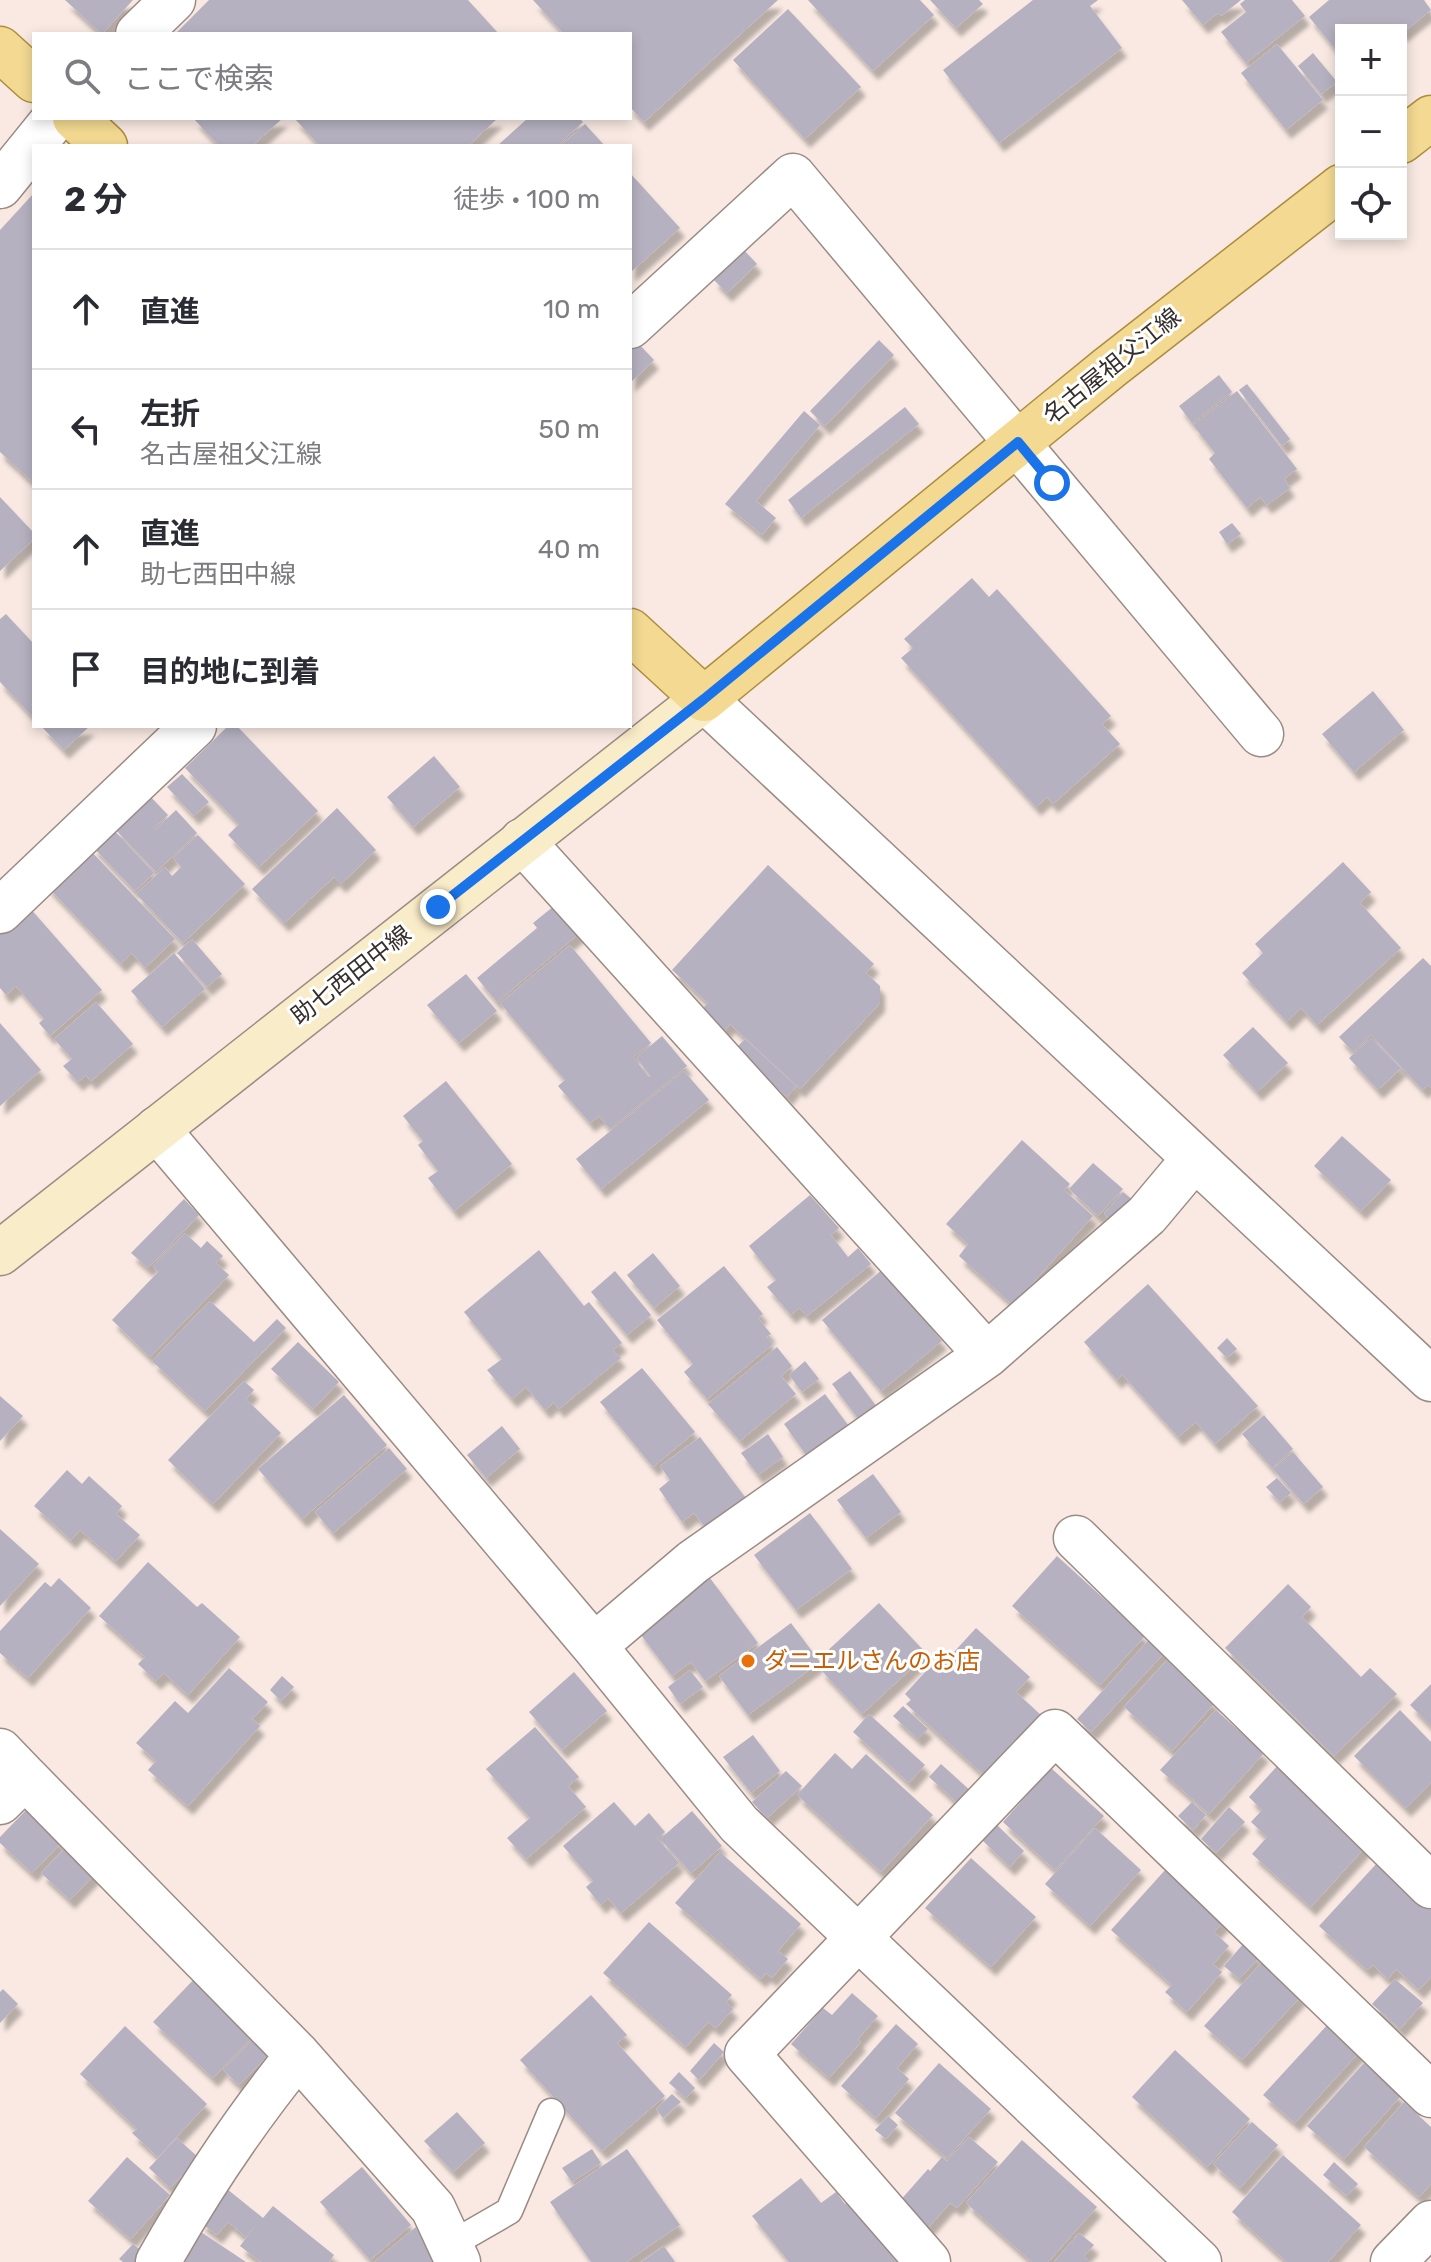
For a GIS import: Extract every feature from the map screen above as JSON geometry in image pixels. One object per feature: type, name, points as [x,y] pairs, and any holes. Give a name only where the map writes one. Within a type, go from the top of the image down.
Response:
[{"type":"main road","points":[[0,49],[32,78]]},
{"type":"main road","points":[[1407,136],[1431,118]]},
{"type":"main road","points":[[77,120],[103,144]]},
{"type":"main road","name":"名古屋祖父江線","points":[[704,699],[1018,442],[1335,192]]},
{"type":"main road","points":[[632,633],[704,699]]},
{"type":"main road","name":"助七西田中線","points":[[0,1253],[704,699]]},
{"type":"street","points":[[140,32],[173,0]]},
{"type":"street","points":[[34,144],[53,120]]},
{"type":"street","points":[[0,186],[32,146]]},
{"type":"street","points":[[632,324],[793,176],[1261,734]]},
{"type":"street","points":[[704,699],[1431,1379]]},
{"type":"street","points":[[0,911],[192,728]]},
{"type":"street","points":[[522,841],[987,1355]]},
{"type":"street","points":[[157,1129],[594,1646],[739,1824],[1199,2262]]},
{"type":"street","points":[[594,1646],[693,1562],[987,1355],[1147,1215],[1194,1159]]},
{"type":"street","points":[[1076,1538],[1431,1886]]},
{"type":"street","points":[[928,2262],[747,2054],[1055,1732],[1431,2095]]},
{"type":"street","points":[[8,1777],[298,2055],[433,2208],[454,2253]]},
{"type":"street","points":[[158,2262],[202,2187],[261,2099],[298,2055]]},
{"type":"street","points":[[1393,2262],[1431,2223]]},
{"type":"lane","points":[[454,2253],[509,2211],[551,2112]]},
{"type":"building","points":[[65,0],[133,0],[104,32],[100,32]]},
{"type":"building","points":[[209,0],[468,0],[497,32],[177,32]]},
{"type":"building","points":[[533,0],[778,0],[644,122],[632,109],[632,32],[562,32]]},
{"type":"building","points":[[808,0],[920,0],[934,15],[873,71]]},
{"type":"building","points":[[930,0],[979,0],[983,4],[956,28]]},
{"type":"building","points":[[1033,0],[1098,0],[1090,6],[1122,48],[999,143],[943,70]]},
{"type":"building","points":[[1182,0],[1241,0],[1203,25]]},
{"type":"building","points":[[1245,0],[1292,0],[1305,16],[1246,63],[1221,32],[1246,12],[1240,4]]},
{"type":"building","points":[[1329,0],[1424,0],[1431,10],[1407,29],[1407,24],[1335,24],[1335,49],[1309,17]]},
{"type":"building","points":[[788,9],[861,87],[805,139],[733,60]]},
{"type":"building","points":[[1277,44],[1323,100],[1286,130],[1241,73]]},
{"type":"building","points":[[1313,53],[1335,84],[1321,94],[1298,66]]},
{"type":"building","points":[[195,120],[281,120],[254,144],[217,144]]},
{"type":"building","points":[[296,120],[496,120],[470,144],[318,144]]},
{"type":"building","points":[[526,120],[583,122],[559,144],[499,144]]},
{"type":"building","points":[[585,124],[603,144],[562,144]]},
{"type":"building","points":[[632,175],[680,228],[632,271]]},
{"type":"building","points":[[32,195],[32,481],[0,452],[0,230]]},
{"type":"building","points":[[744,250],[757,264],[727,293],[713,279]]},
{"type":"building","points":[[879,340],[894,355],[825,426],[810,411]]},
{"type":"building","points":[[637,342],[654,360],[632,381],[632,347]]},
{"type":"building","points":[[1219,375],[1232,392],[1192,423],[1179,406]]},
{"type":"building","points":[[1247,384],[1290,439],[1282,446],[1239,390]]},
{"type":"building","points":[[1237,391],[1297,469],[1284,479],[1290,488],[1267,505],[1260,497],[1247,508],[1209,459],[1215,453],[1193,425]]},
{"type":"building","points":[[905,407],[919,424],[801,518],[788,500]]},
{"type":"building","points":[[804,411],[820,425],[756,501],[776,518],[762,535],[725,504]]},
{"type":"building","points":[[0,497],[32,531],[32,541],[0,571]]},
{"type":"building","points":[[1232,523],[1241,534],[1227,544],[1219,532]]},
{"type":"building","points":[[972,578],[989,597],[997,589],[1111,716],[1102,724],[1120,744],[1053,804],[1047,797],[1036,807],[901,658],[913,648],[904,639]]},
{"type":"building","points":[[6,614],[32,642],[32,716],[0,682],[0,619]]},
{"type":"building","points":[[1373,691],[1404,730],[1354,772],[1322,734]]},
{"type":"building","points":[[43,728],[88,728],[64,750]]},
{"type":"building","points":[[226,728],[239,728],[318,811],[259,867],[228,835],[239,824],[185,768]]},
{"type":"building","points":[[434,756],[460,787],[413,827],[387,797]]},
{"type":"building","points":[[182,774],[209,802],[194,816],[167,787]]},
{"type":"building","points":[[149,795],[168,815],[155,830],[176,810],[197,833],[156,872],[114,828]]},
{"type":"building","points":[[337,808],[376,850],[341,884],[334,877],[284,923],[252,889]]},
{"type":"building","points":[[112,828],[154,873],[135,891],[92,846]]},
{"type":"building","points":[[198,835],[245,884],[183,943],[136,894],[165,867],[172,876],[181,867],[173,858]]},
{"type":"building","points":[[86,846],[175,939],[145,968],[132,953],[121,964],[46,885]]},
{"type":"building","points":[[1343,862],[1371,892],[1360,903],[1401,948],[1317,1025],[1301,1008],[1287,1022],[1242,973],[1263,953],[1255,944]]},
{"type":"building","points":[[768,865],[874,964],[866,973],[880,986],[880,1003],[800,1089],[730,1024],[724,1032],[700,1011],[708,1003],[672,970]]},
{"type":"building","points":[[559,902],[582,931],[497,1002],[477,978],[537,928],[533,923]]},
{"type":"building","points":[[29,907],[102,990],[50,1036],[39,1023],[44,1019],[16,986],[6,995],[0,988],[0,932]]},
{"type":"building","points":[[192,939],[222,974],[207,987],[177,953]]},
{"type":"building","points":[[570,945],[651,1043],[633,1057],[649,1077],[636,1058],[662,1036],[687,1066],[610,1129],[599,1116],[590,1123],[558,1086],[565,1080],[500,1003]]},
{"type":"building","points":[[174,953],[205,989],[162,1027],[131,991]]},
{"type":"building","points":[[1423,958],[1431,966],[1431,1088],[1428,1085],[1423,1090],[1371,1035],[1353,1052],[1339,1037]]},
{"type":"building","points":[[466,974],[497,1011],[459,1043],[427,1005]]},
{"type":"building","points":[[96,1002],[133,1044],[91,1081],[86,1075],[78,1082],[63,1066],[72,1059],[54,1039]]},
{"type":"building","points":[[0,1023],[41,1070],[0,1106]]},
{"type":"building","points":[[1253,1027],[1288,1063],[1257,1092],[1223,1055]]},
{"type":"building","points":[[1371,1038],[1401,1068],[1378,1090],[1349,1058]]},
{"type":"building","points":[[745,1039],[796,1086],[787,1097],[735,1049]]},
{"type":"building","points":[[684,1071],[709,1100],[601,1189],[576,1159]]},
{"type":"building","points":[[446,1081],[512,1164],[454,1211],[428,1178],[438,1171],[418,1145],[423,1141],[403,1116]]},
{"type":"building","points":[[1342,1136],[1391,1180],[1361,1211],[1314,1166]]},
{"type":"building","points":[[1022,1140],[1070,1184],[1064,1190],[1093,1216],[1013,1305],[959,1256],[968,1244],[946,1224]]},
{"type":"building","points":[[1093,1163],[1123,1189],[1098,1216],[1069,1189]]},
{"type":"building","points":[[1123,1192],[1133,1200],[1112,1222],[1104,1214]]},
{"type":"building","points":[[810,1195],[839,1228],[831,1235],[848,1257],[858,1248],[871,1264],[807,1316],[799,1308],[791,1315],[767,1287],[776,1280],[749,1246]]},
{"type":"building","points":[[184,1199],[199,1215],[148,1268],[131,1253]]},
{"type":"building","points":[[185,1233],[201,1248],[207,1241],[223,1256],[216,1263],[229,1275],[150,1357],[112,1320],[158,1272],[153,1266]]},
{"type":"building","points":[[539,1250],[584,1306],[589,1302],[622,1343],[613,1350],[621,1358],[559,1409],[554,1402],[545,1410],[526,1387],[512,1399],[487,1370],[502,1359],[464,1312]]},
{"type":"building","points":[[653,1253],[680,1286],[654,1308],[627,1275]]},
{"type":"building","points":[[724,1266],[763,1314],[758,1318],[771,1334],[766,1337],[773,1344],[707,1399],[684,1372],[693,1364],[657,1320]]},
{"type":"building","points":[[883,1269],[942,1341],[881,1391],[822,1320]]},
{"type":"building","points":[[615,1271],[651,1315],[627,1335],[591,1292]]},
{"type":"building","points":[[1148,1284],[1258,1406],[1215,1444],[1196,1422],[1178,1437],[1122,1374],[1117,1380],[1084,1342]]},
{"type":"building","points":[[210,1301],[254,1342],[277,1319],[286,1328],[205,1411],[152,1361]]},
{"type":"building","points":[[1227,1338],[1237,1349],[1227,1358],[1217,1348]]},
{"type":"building","points":[[298,1342],[339,1382],[313,1409],[271,1369]]},
{"type":"building","points":[[777,1347],[792,1366],[781,1376],[796,1394],[740,1441],[708,1404]]},
{"type":"building","points":[[805,1361],[819,1379],[802,1392],[789,1375]]},
{"type":"building","points":[[642,1368],[695,1432],[653,1467],[600,1402]]},
{"type":"building","points":[[850,1371],[877,1407],[859,1420],[832,1384]]},
{"type":"building","points":[[244,1381],[254,1390],[246,1399],[281,1433],[213,1504],[168,1460]]},
{"type":"building","points":[[825,1394],[851,1429],[809,1459],[784,1424]]},
{"type":"building","points":[[344,1395],[387,1445],[302,1519],[258,1469]]},
{"type":"building","points":[[0,1396],[23,1416],[0,1441]]},
{"type":"building","points":[[1264,1415],[1293,1449],[1272,1468],[1242,1434]]},
{"type":"building","points":[[502,1426],[520,1449],[486,1478],[467,1455]]},
{"type":"building","points":[[768,1434],[783,1457],[758,1475],[741,1453]]},
{"type":"building","points":[[700,1437],[748,1501],[708,1531],[694,1513],[682,1522],[659,1489],[670,1480],[660,1466]]},
{"type":"building","points":[[389,1448],[407,1469],[333,1533],[315,1512]]},
{"type":"building","points":[[1293,1452],[1323,1487],[1304,1504],[1273,1469]]},
{"type":"building","points":[[67,1470],[82,1484],[89,1476],[122,1506],[116,1514],[140,1535],[116,1561],[80,1530],[71,1540],[34,1506]]},
{"type":"building","points":[[873,1474],[901,1512],[866,1538],[837,1500]]},
{"type":"building","points":[[1277,1478],[1291,1493],[1280,1502],[1266,1487]]},
{"type":"building","points":[[810,1513],[852,1569],[796,1610],[754,1555]]},
{"type":"building","points":[[0,1529],[39,1564],[0,1606]]},
{"type":"building","points":[[1057,1556],[1145,1636],[1100,1685],[1012,1606]]},
{"type":"building","points":[[148,1562],[197,1607],[202,1603],[240,1637],[188,1695],[164,1673],[156,1681],[138,1664],[145,1657],[99,1616]]},
{"type":"building","points":[[59,1578],[91,1608],[28,1678],[0,1653],[0,1631],[45,1582],[51,1587]]},
{"type":"building","points":[[710,1578],[758,1643],[705,1681],[691,1662],[672,1676],[638,1631]]},
{"type":"building","points":[[1288,1584],[1311,1607],[1302,1617],[1361,1677],[1370,1668],[1397,1694],[1334,1756],[1225,1648]]},
{"type":"building","points":[[879,1603],[927,1654],[862,1714],[820,1669],[830,1659],[824,1654]]},
{"type":"building","points":[[791,1623],[820,1662],[748,1715],[719,1676]]},
{"type":"building","points":[[976,1628],[1030,1677],[1016,1692],[1042,1716],[986,1777],[906,1704],[911,1700],[905,1694],[937,1659],[943,1664]]},
{"type":"building","points":[[1153,1635],[1168,1649],[1091,1732],[1077,1719]]},
{"type":"building","points":[[1168,1659],[1215,1703],[1172,1751],[1124,1707]]},
{"type":"building","points":[[229,1668],[268,1702],[252,1719],[260,1726],[188,1806],[148,1770],[156,1761],[136,1743],[175,1701],[188,1713]]},
{"type":"building","points":[[690,1670],[703,1687],[680,1704],[668,1687]]},
{"type":"building","points":[[574,1672],[607,1711],[562,1750],[529,1712]]},
{"type":"building","points":[[282,1676],[294,1687],[281,1701],[270,1690]]},
{"type":"building","points":[[1431,1684],[1431,1726],[1410,1705]]},
{"type":"building","points":[[903,1706],[928,1729],[918,1739],[893,1716]]},
{"type":"building","points":[[1216,1710],[1264,1753],[1209,1814],[1160,1770]]},
{"type":"building","points":[[1400,1710],[1431,1742],[1431,1783],[1406,1808],[1354,1756]]},
{"type":"building","points":[[869,1714],[925,1765],[909,1783],[853,1732]]},
{"type":"building","points":[[535,1727],[579,1777],[568,1786],[586,1807],[526,1859],[507,1838],[530,1818],[486,1769]]},
{"type":"building","points":[[753,1735],[780,1771],[751,1793],[723,1757]]},
{"type":"building","points":[[835,1753],[852,1769],[866,1754],[933,1815],[881,1872],[797,1795]]},
{"type":"building","points":[[1280,1763],[1369,1843],[1311,1907],[1252,1854],[1267,1837],[1251,1822],[1262,1810],[1249,1797]]},
{"type":"building","points":[[941,1764],[973,1793],[961,1806],[929,1777]]},
{"type":"building","points":[[1051,1768],[1104,1816],[1055,1870],[1003,1822]]},
{"type":"building","points":[[786,1771],[802,1786],[767,1818],[752,1802]]},
{"type":"building","points":[[614,1802],[635,1826],[649,1813],[665,1832],[657,1838],[679,1863],[621,1913],[608,1898],[601,1905],[586,1887],[593,1881],[563,1846]]},
{"type":"building","points":[[1192,1802],[1206,1815],[1193,1830],[1178,1816]]},
{"type":"building","points":[[1229,1807],[1245,1822],[1216,1853],[1201,1839]]},
{"type":"building","points":[[27,1809],[62,1842],[32,1873],[0,1843],[0,1837]]},
{"type":"building","points":[[692,1811],[722,1846],[691,1873],[660,1839]]},
{"type":"building","points":[[997,1825],[1024,1851],[1010,1867],[982,1840]]},
{"type":"building","points":[[1095,1828],[1141,1870],[1090,1926],[1045,1884]]},
{"type":"building","points":[[68,1845],[97,1872],[70,1900],[41,1873]]},
{"type":"building","points":[[720,1852],[801,1924],[778,1951],[788,1959],[772,1978],[766,1973],[761,1979],[675,1903]]},
{"type":"building","points":[[971,1858],[1036,1917],[991,1967],[925,1908]]},
{"type":"building","points":[[1378,1862],[1431,1910],[1431,1977],[1419,1990],[1396,1969],[1388,1979],[1373,1965],[1367,1970],[1319,1926]]},
{"type":"building","points":[[1166,1869],[1225,1921],[1214,1932],[1229,1946],[1213,1964],[1222,1972],[1187,2012],[1165,1992],[1172,1985],[1111,1930]]},
{"type":"building","points":[[649,1922],[732,1995],[726,2002],[733,2009],[716,2028],[708,2022],[686,2047],[603,1973]]},
{"type":"building","points":[[1244,1943],[1260,1957],[1239,1979],[1224,1966]]},
{"type":"building","points":[[1263,1961],[1302,1995],[1242,2060],[1204,2026]]},
{"type":"building","points":[[197,1976],[256,2033],[213,2078],[153,2022]]},
{"type":"building","points":[[1395,1979],[1423,2003],[1400,2029],[1372,2004]]},
{"type":"building","points":[[3,1989],[18,2004],[0,2023],[0,1992]]},
{"type":"building","points":[[852,1993],[878,2016],[858,2039],[861,2042],[829,2078],[791,2044],[823,2008],[832,2015]]},
{"type":"building","points":[[591,1995],[627,2035],[617,2043],[665,2096],[602,2151],[520,2060]]},
{"type":"building","points":[[1330,2022],[1361,2050],[1295,2123],[1263,2095]]},
{"type":"building","points":[[896,2024],[918,2044],[897,2068],[909,2079],[876,2118],[841,2086]]},
{"type":"building","points":[[125,2026],[207,2104],[158,2157],[132,2133],[137,2129],[80,2074]]},
{"type":"building","points":[[256,2036],[272,2051],[239,2085],[223,2070]]},
{"type":"building","points":[[714,2043],[724,2052],[699,2080],[690,2071]]},
{"type":"building","points":[[1175,2050],[1250,2119],[1207,2167],[1132,2097]]},
{"type":"building","points":[[939,2063],[991,2109],[947,2158],[895,2113]]},
{"type":"building","points":[[1364,2063],[1401,2096],[1344,2159],[1307,2126]]},
{"type":"building","points":[[679,2072],[695,2088],[686,2098],[669,2083]]},
{"type":"building","points":[[672,2094],[681,2102],[663,2118],[656,2109]]},
{"type":"building","points":[[1404,2102],[1431,2127],[1431,2184],[1419,2197],[1364,2147]]},
{"type":"building","points":[[457,2112],[485,2143],[453,2172],[424,2141]]},
{"type":"building","points":[[888,2116],[898,2125],[886,2139],[875,2130]]},
{"type":"building","points":[[1252,2122],[1278,2145],[1240,2188],[1213,2164]]},
{"type":"building","points":[[969,2137],[998,2162],[957,2208],[950,2203],[927,2229],[898,2203],[928,2169],[930,2171],[942,2157],[947,2161]]},
{"type":"building","points":[[177,2138],[199,2158],[170,2188],[149,2168]]},
{"type":"building","points":[[1022,2140],[1097,2207],[1048,2262],[1032,2262],[966,2203]]},
{"type":"building","points":[[592,2149],[601,2163],[572,2182],[562,2168]]},
{"type":"building","points":[[627,2149],[680,2225],[626,2262],[591,2262],[550,2202]]},
{"type":"building","points":[[1283,2155],[1361,2225],[1328,2262],[1287,2262],[1232,2212]]},
{"type":"building","points":[[127,2157],[170,2195],[131,2239],[88,2201]]},
{"type":"building","points":[[1334,2162],[1358,2184],[1347,2196],[1323,2175]]},
{"type":"building","points":[[362,2167],[411,2225],[370,2260],[320,2202]]},
{"type":"building","points":[[801,2178],[821,2203],[836,2192],[845,2204],[848,2201],[897,2262],[789,2262],[752,2216]]},
{"type":"building","points":[[227,2189],[263,2218],[273,2206],[334,2255],[329,2262],[261,2262],[240,2246],[259,2221],[246,2237],[228,2222],[217,2235],[200,2222]]},
{"type":"building","points":[[416,2227],[433,2262],[374,2262]]},
{"type":"building","points":[[195,2228],[246,2262],[173,2262]]},
{"type":"building","points":[[1079,2233],[1094,2245],[1084,2256],[1090,2262],[1054,2262]]},
{"type":"building","points":[[133,2244],[148,2256],[142,2262],[123,2262],[119,2259]]},
{"type":"building","points":[[664,2246],[675,2262],[641,2262]]},
{"type":"place","name":"ダニエルさんのお店","points":[[748,1661]]},
{"type":"route","points":[[438,907],[704,699],[1018,442],[1052,483]]}]
